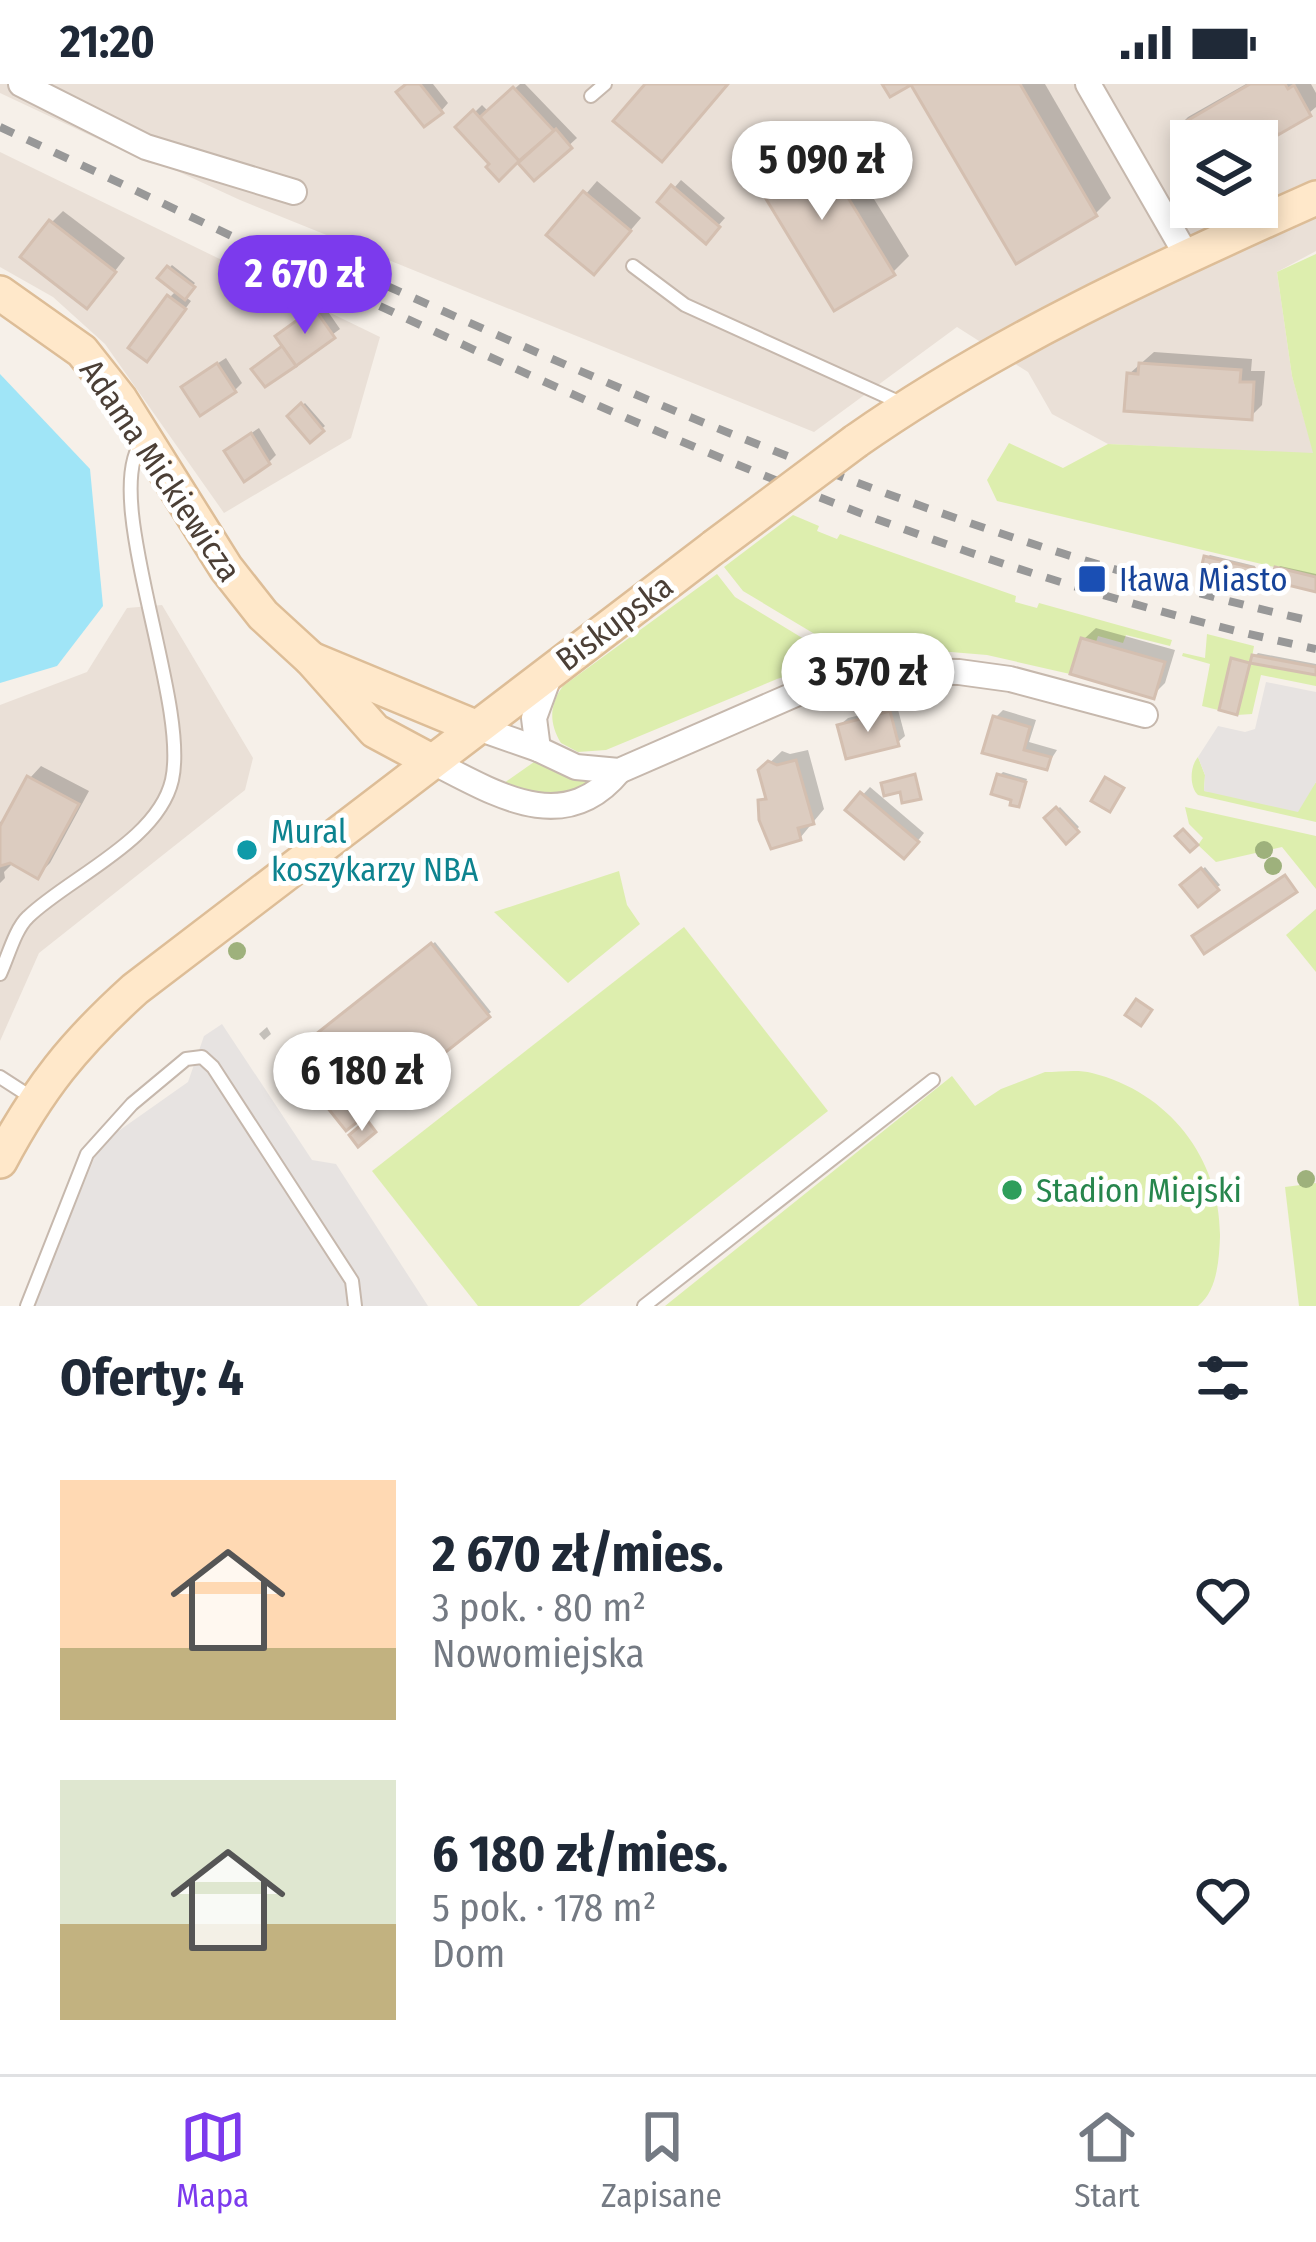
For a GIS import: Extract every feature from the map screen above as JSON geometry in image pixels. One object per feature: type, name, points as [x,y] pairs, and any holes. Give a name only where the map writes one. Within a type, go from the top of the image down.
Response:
[{"type":"street","points":[[21,84],[146,147],[294,192]]},
{"type":"street","points":[[1088,84],[1187,256]]},
{"type":"street","name":"Biskupska","points":[[0,1161],[34,1100],[71,1049],[135,989],[856,441],[1013,341],[1316,198]]},
{"type":"street","name":"Adama Mickiewicza","points":[[0,293],[82,351],[120,399],[244,593],[375,731],[431,761]]},
{"type":"street","name":"Adama Mickiewicza","points":[[311,659],[475,727]]},
{"type":"street","points":[[538,748],[537,703],[557,665]]},
{"type":"street","points":[[431,761],[531,806],[552,807],[590,796],[606,787],[619,771],[798,693],[869,674],[959,672],[1010,680],[1145,716]]},
{"type":"street","points":[[475,727],[538,748],[576,767],[619,771]]},
{"type":"street","points":[[366,811],[380,775],[375,731]]},
{"type":"lane","points":[[591,96],[604,84]]},
{"type":"lane","points":[[632,266],[685,305],[906,406]]},
{"type":"lane","points":[[0,974],[25,919],[103,865],[152,815],[172,782],[174,729],[139,554],[129,474],[134,450],[144,438]]},
{"type":"lane","points":[[27,1306],[87,1154],[132,1104],[186,1059],[202,1057],[352,1281],[356,1306]]},
{"type":"lane","points":[[0,1077],[34,1100]]},
{"type":"lane","points":[[644,1306],[933,1080]]},
{"type":"shaded area","points":[[0,84],[1316,84],[1316,251],[1277,272],[1292,376],[1314,454],[1108,444],[1052,414],[1028,372],[957,327],[814,432],[164,165],[149,163],[0,93]]},
{"type":"shaded area","points":[[0,152],[380,337],[351,438],[224,513],[105,344],[53,297],[0,267]]},
{"type":"shaded area","points":[[162,605],[253,758],[245,790],[39,953],[0,1041],[0,705],[87,672],[127,608]]},
{"type":"shaded area","points":[[1266,682],[1316,692],[1316,782],[1298,812],[1204,791],[1205,775],[1198,757],[1218,726],[1245,732],[1255,729]]},
{"type":"shaded area","points":[[222,1024],[312,1160],[336,1164],[428,1306],[34,1306],[100,1144],[188,1082],[204,1036]]},
{"type":"green space","points":[[1316,254],[1316,577],[997,501],[987,480],[1009,443],[1063,468],[1108,444],[1313,453],[1292,376],[1277,272]]},
{"type":"green space","points":[[793,515],[837,539],[840,534],[1016,596],[1015,602],[1037,608],[1039,603],[1172,640],[1170,646],[1126,635],[1123,643],[1098,636],[1096,642],[1082,638],[1070,674],[951,652],[853,657],[743,591],[724,567]]},
{"type":"green space","points":[[717,574],[735,597],[827,653],[830,662],[606,750],[578,752],[561,743],[552,714],[563,686]]},
{"type":"green space","points":[[1207,634],[1254,646],[1251,663],[1316,675],[1316,686],[1261,675],[1252,714],[1237,715],[1249,663],[1232,658],[1218,710],[1202,706],[1210,664],[1182,656],[1205,658]]},
{"type":"green space","points":[[1198,757],[1205,775],[1204,791],[1301,802],[1316,782],[1316,822],[1198,795],[1192,776]]},
{"type":"green space","points":[[534,762],[597,780],[550,794],[527,793],[504,783]]},
{"type":"green space","points":[[1185,807],[1316,836],[1316,889],[1282,847],[1216,862],[1198,845],[1203,838],[1189,824]]},
{"type":"green space","points":[[619,871],[627,905],[640,924],[568,983],[494,912]]},
{"type":"green space","points":[[1316,909],[1316,972],[1286,935]]},
{"type":"green space","points":[[684,927],[828,1111],[579,1306],[478,1306],[372,1171]]},
{"type":"green space","name":"Stadion Miejski","points":[[1045,1072],[1087,1072],[1120,1082],[1167,1113],[1185,1133],[1211,1181],[1218,1208],[1216,1275],[1198,1306],[665,1306],[952,1076],[975,1106],[1001,1089]]},
{"type":"green space","points":[[1316,1183],[1316,1306],[1299,1306],[1285,1187]]},
{"type":"water","points":[[0,374],[90,469],[103,606],[57,666],[0,683]]},
{"type":"building","points":[[406,84],[420,84],[443,113],[424,127],[396,92]]},
{"type":"building","points":[[645,84],[728,84],[662,162],[613,121]]},
{"type":"building","points":[[882,84],[1020,84],[1097,216],[1016,264],[911,85],[890,97]]},
{"type":"building","points":[[1250,84],[1285,84],[1288,89],[1294,85],[1311,116],[1278,135],[1278,120],[1188,120]]},
{"type":"building","points":[[513,87],[554,131],[519,161],[480,117]]},
{"type":"building","points":[[473,110],[519,161],[499,181],[455,127]]},
{"type":"building","points":[[556,129],[572,148],[534,181],[518,163]]},
{"type":"building","points":[[810,135],[895,275],[834,311],[749,171]]},
{"type":"building","points":[[671,185],[720,227],[706,244],[657,202]]},
{"type":"building","points":[[583,191],[631,231],[594,275],[546,235]]},
{"type":"building","points":[[49,220],[116,272],[87,309],[20,257]]},
{"type":"building","points":[[167,266],[195,287],[185,300],[157,278]]},
{"type":"building","points":[[167,295],[186,309],[147,362],[128,348]]},
{"type":"building","points":[[314,308],[335,338],[296,366],[275,336]]},
{"type":"building","points":[[282,346],[296,366],[265,387],[251,369]]},
{"type":"building","points":[[217,363],[236,392],[200,416],[181,387]]},
{"type":"building","points":[[1139,363],[1241,370],[1240,382],[1254,382],[1252,420],[1124,411],[1127,373],[1138,374]]},
{"type":"building","points":[[301,403],[324,431],[310,443],[287,416]]},
{"type":"building","points":[[251,433],[270,464],[244,482],[224,451]]},
{"type":"building","points":[[1204,556],[1254,568],[1250,582],[1201,569]]},
{"type":"building","points":[[1275,567],[1316,577],[1316,592],[1271,581]]},
{"type":"building","points":[[1081,638],[1165,662],[1154,699],[1070,674]]},
{"type":"building","points":[[1252,655],[1316,667],[1316,675],[1250,663]]},
{"type":"building","points":[[1231,658],[1250,663],[1237,715],[1219,710]]},
{"type":"building","points":[[890,711],[899,746],[846,759],[837,725]]},
{"type":"building","points":[[993,716],[1030,727],[1024,750],[1051,757],[1047,770],[982,753]]},
{"type":"building","points":[[796,760],[814,824],[798,828],[801,840],[771,849],[759,820],[758,800],[766,799],[758,770],[768,761],[777,765]]},
{"type":"building","points":[[915,774],[921,799],[902,803],[900,792],[884,796],[881,783]]},
{"type":"building","points":[[997,774],[1026,782],[1019,807],[991,794]]},
{"type":"building","points":[[27,776],[79,804],[38,879],[10,863],[0,866],[0,826]]},
{"type":"building","points":[[1105,777],[1124,788],[1110,812],[1091,801]]},
{"type":"building","points":[[860,792],[919,842],[904,859],[845,810]]},
{"type":"building","points":[[1056,807],[1079,832],[1066,844],[1044,818]]},
{"type":"building","points":[[1183,829],[1198,845],[1190,852],[1175,836]]},
{"type":"building","points":[[1201,868],[1219,890],[1198,907],[1180,885]]},
{"type":"building","points":[[1285,875],[1297,892],[1204,954],[1192,936]]},
{"type":"building","points":[[431,943],[490,1017],[346,1131],[287,1057]]},
{"type":"building","points":[[1136,999],[1152,1010],[1141,1026],[1125,1015]]},
{"type":"building","points":[[367,1120],[376,1132],[358,1147],[349,1135]]},
{"type":"railway","points":[[0,127],[482,353],[808,493],[974,554],[1144,607],[1316,649]]},
{"type":"railway","points":[[305,249],[676,411],[928,508],[1185,589],[1316,622]]},
{"type":"place","name":"Iława Miasto","points":[[1092,579]]},
{"type":"place","name":"Mural koszykarzy NBA","points":[[247,850]]},
{"type":"place","name":"Stadion Miejski","points":[[1012,1190]]}]
